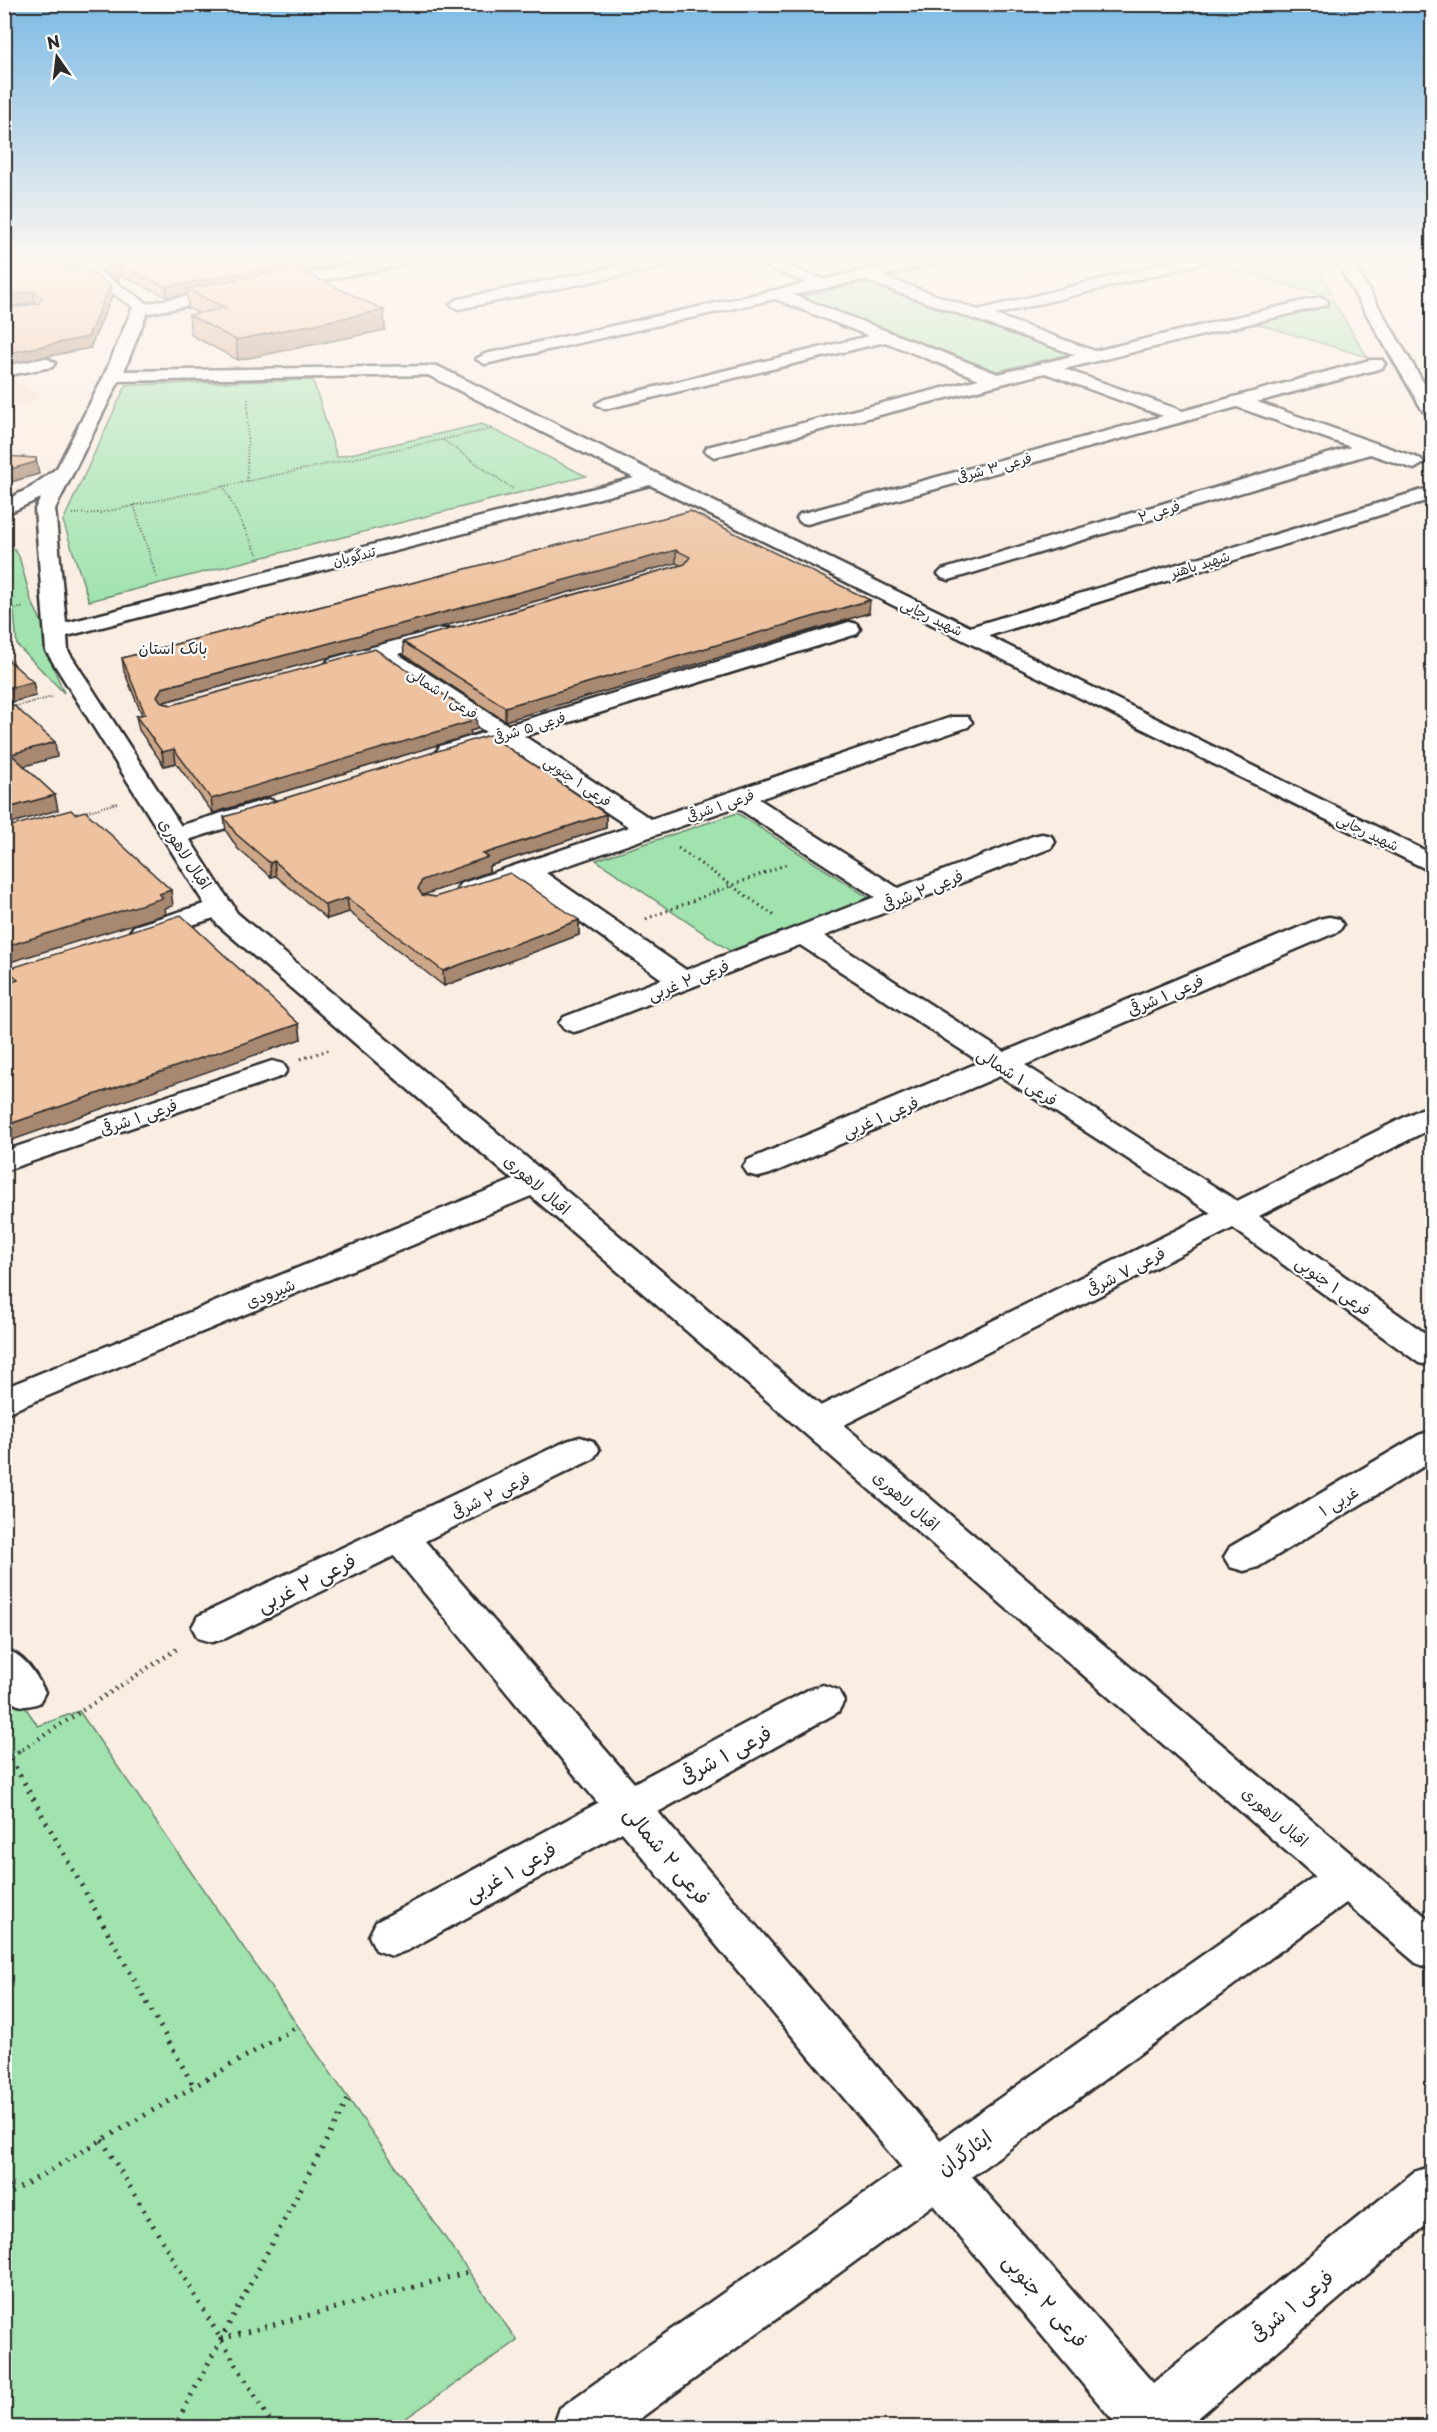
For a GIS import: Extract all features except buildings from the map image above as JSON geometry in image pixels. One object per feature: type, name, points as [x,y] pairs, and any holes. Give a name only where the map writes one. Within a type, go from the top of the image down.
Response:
[{"type":"street","points":[[113,376],[226,373]]},
{"type":"street","name":"شهید رجایی","points":[[438,373],[1432,864]]},
{"type":"street","points":[[605,404],[733,373]]},
{"type":"street","points":[[980,373],[997,380]]},
{"type":"street","points":[[714,451],[1024,373]]},
{"type":"street","points":[[1061,373],[1180,416],[1340,373]]},
{"type":"street","points":[[1410,373],[1432,411]]},
{"type":"street","name":"اقبال لاهوری","points":[[113,376],[45,509],[28,522],[56,632],[57,651],[227,918],[1432,1949]]},
{"type":"street","points":[[1237,401],[1414,464]]},
{"type":"street","name":"فرعی ۳ شرقی","points":[[807,518],[1180,416]]},
{"type":"street","name":"فرعی ۲","points":[[949,574],[1369,448]]},
{"type":"street","points":[[28,522],[37,492],[65,469]]},
{"type":"street","name":"تندگویان","points":[[56,632],[652,479]]},
{"type":"street","name":"شهید باهنر","points":[[968,635],[1432,493]]},
{"type":"street","points":[[311,671],[471,627]]},
{"type":"street","name":"فرعی ۵ شرقی","points":[[426,758],[849,629]]},
{"type":"street","name":"فرعی ۱ شمالی","points":[[380,651],[506,734]]},
{"type":"street","name":"فرعی ۱ شرقی","points":[[650,829],[960,722]]},
{"type":"street","name":"فرعی ۱ جنوبی","points":[[506,734],[650,829]]},
{"type":"street","points":[[739,798],[896,899]]},
{"type":"street","points":[[175,836],[289,801]]},
{"type":"street","points":[[445,899],[650,829]]},
{"type":"street","name":"فرعی ۲ شرقی","points":[[803,935],[1042,842]]},
{"type":"street","points":[[526,871],[683,981]]},
{"type":"street","points":[[118,940],[220,907]]},
{"type":"street","name":"فرعی ۱ شرقی","points":[[1000,1064],[1329,925]]},
{"type":"street","name":"فرعی ۱ شمالی","points":[[803,935],[1235,1214]]},
{"type":"street","name":"فرعی ۲ غربی","points":[[574,1023],[803,935]]},
{"type":"street","name":"فرعی ۱ غربی","points":[[759,1167],[1000,1064]]},
{"type":"street","name":"فرعی ۱ شرقی","points":[[4,1162],[272,1070]]},
{"type":"street","name":"فرعی ۷ شرقی","points":[[818,1423],[1432,1116]]},
{"type":"street","name":"شیرودی","points":[[4,1402],[536,1182]]},
{"type":"street","name":"فرعی ۱ جنوبی","points":[[1235,1214],[1432,1355]]},
{"type":"street","name":"۱ غربی","points":[[1244,1557],[1432,1444]]},
{"type":"street","name":"فرعی ۲ شرقی","points":[[400,1537],[580,1450]]},
{"type":"street","name":"فرعی ۲ غربی","points":[[212,1628],[400,1537]]},
{"type":"street","name":"فرعی ۲ شمالی","points":[[400,1537],[936,2172]]},
{"type":"street","name":"فرعی ۱ شرقی","points":[[627,1807],[823,1701]]},
{"type":"street","name":"فرعی ۱ غربی","points":[[392,1936],[627,1807]]},
{"type":"street","name":"ایثارگران","points":[[580,2427],[1348,1877]]},
{"type":"street","name":"فرعی ۲ جنوبی","points":[[936,2172],[1150,2425]]},
{"type":"street","name":"فرعی ۱ شرقی","points":[[1150,2425],[1432,2189]]},
{"type":"path","points":[[247,481],[248,373]]},
{"type":"path","points":[[28,522],[99,513],[491,429]]},
{"type":"path","points":[[443,439],[536,509]]},
{"type":"path","points":[[223,486],[260,558],[265,565],[282,574]]},
{"type":"path","points":[[134,505],[158,584],[173,602]]},
{"type":"path","points":[[4,709],[82,690]]},
{"type":"path","points":[[80,813],[148,794]]},
{"type":"path","points":[[650,829],[803,935]]},
{"type":"path","points":[[612,932],[821,850]]},
{"type":"path","points":[[272,1070],[366,1037]]},
{"type":"path","points":[[194,2087],[8,1761],[79,1711],[212,1628]]},
{"type":"path","points":[[4,2197],[298,2026]]},
{"type":"path","points":[[174,2427],[349,2098]]},
{"type":"path","points":[[102,2140],[274,2427]]},
{"type":"path","points":[[4,2179],[12,2193]]},
{"type":"path","points":[[221,2339],[469,2272]]},
{"type":"shaded area","points":[[10,376],[42,397],[30,402],[5,405],[5,378]]},
{"type":"green space","points":[[313,380],[337,457],[482,424],[586,476],[89,601],[63,521],[126,385]]},
{"type":"green space","points":[[4,536],[19,556],[31,600],[47,633],[52,664],[64,693],[17,645],[14,612],[5,614]]},
{"type":"green space","points":[[737,813],[871,899],[730,951],[596,860]]},
{"type":"green space","points":[[4,1676],[38,1726],[79,1711],[517,2341],[393,2427],[8,2428],[5,2421]]},
{"type":"district","name":"بانک استان","points":[[173,647]]}]
